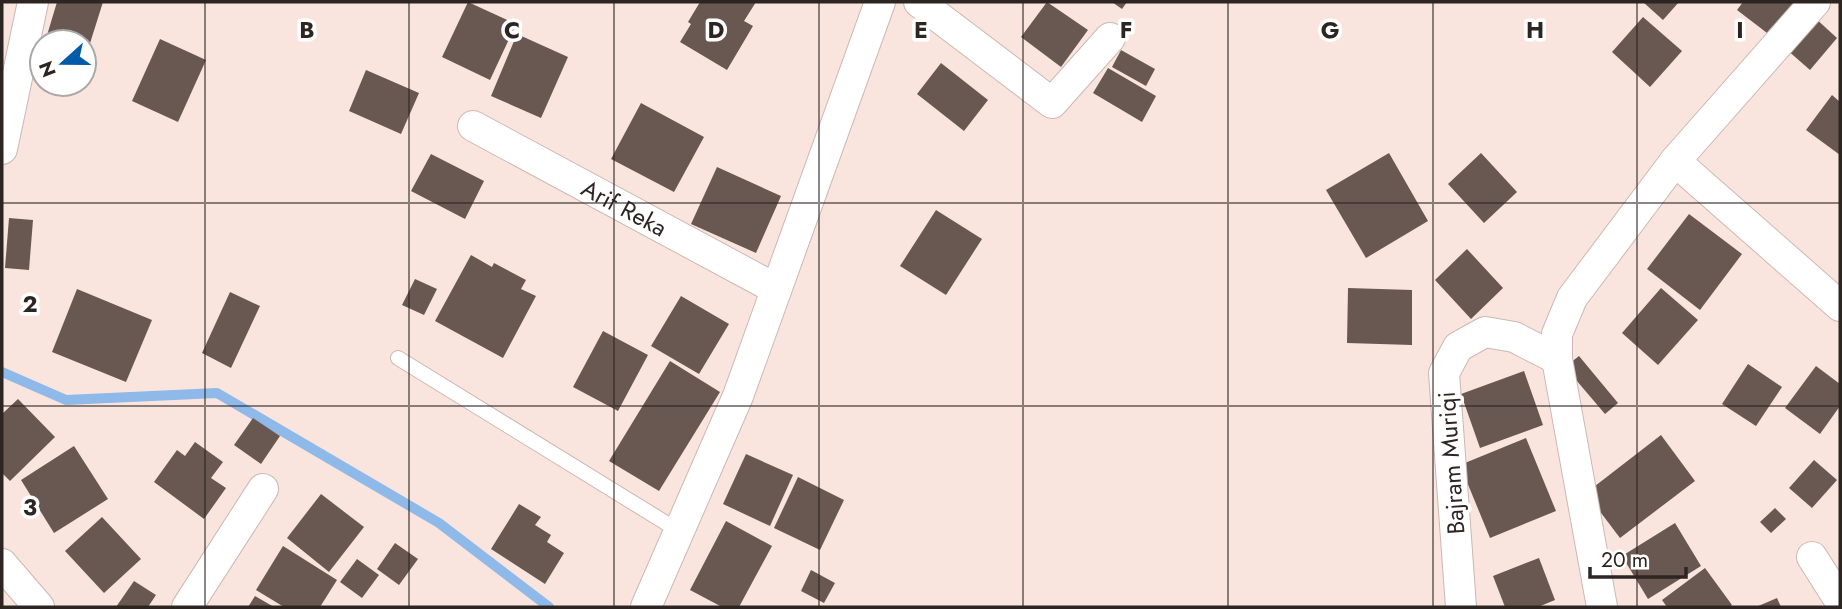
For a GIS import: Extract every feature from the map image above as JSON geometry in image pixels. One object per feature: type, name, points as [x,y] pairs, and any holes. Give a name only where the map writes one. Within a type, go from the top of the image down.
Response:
[{"type":"street","points":[[2,149],[33,2]]},
{"type":"street","points":[[646,607],[738,396],[880,2]]},
{"type":"street","points":[[919,2],[1052,103],[1110,38]]},
{"type":"street","points":[[1602,607],[1557,359],[1557,334],[1572,298],[1675,161],[1815,2]]},
{"type":"street","name":"Arif Reka","points":[[473,126],[776,289]]},
{"type":"street","points":[[1675,161],[1840,306]]},
{"type":"street","name":"Bajram Muriqi","points":[[1461,607],[1444,373],[1458,346],[1485,332],[1514,337],[1557,359]]},
{"type":"street","points":[[187,607],[263,489]]},
{"type":"street","points":[[1812,557],[1840,601]]},
{"type":"street","points":[[2,564],[39,607]]},
{"type":"lane","points":[[398,358],[679,531]]},
{"type":"building","points":[[57,2],[103,2],[95,28],[49,28]]},
{"type":"building","points":[[468,2],[516,24],[490,80],[442,57]]},
{"type":"building","points":[[700,2],[756,2],[744,21],[753,26],[727,70],[680,42]]},
{"type":"building","points":[[1047,2],[1088,30],[1061,67],[1021,37]]},
{"type":"building","points":[[1112,2],[1127,2],[1122,9]]},
{"type":"building","points":[[1643,2],[1679,2],[1663,20]]},
{"type":"building","points":[[1743,2],[1797,2],[1771,36],[1737,10]]},
{"type":"building","points":[[1643,17],[1682,51],[1650,87],[1612,52]]},
{"type":"building","points":[[1814,17],[1837,38],[1810,70],[1786,49]]},
{"type":"building","points":[[517,34],[568,57],[541,118],[491,96]]},
{"type":"building","points":[[160,39],[206,60],[178,122],[132,101]]},
{"type":"building","points":[[1121,50],[1155,69],[1146,86],[1112,67]]},
{"type":"building","points":[[941,63],[988,100],[964,131],[917,94]]},
{"type":"building","points":[[1108,68],[1156,96],[1142,122],[1093,93]]},
{"type":"building","points":[[366,70],[419,93],[401,134],[349,111]]},
{"type":"building","points":[[1832,95],[1840,102],[1840,155],[1806,130]]},
{"type":"building","points":[[641,103],[704,137],[674,192],[611,159]]},
{"type":"building","points":[[1389,153],[1428,221],[1366,258],[1326,190]]},
{"type":"building","points":[[1481,153],[1517,192],[1484,223],[1448,184]]},
{"type":"building","points":[[431,154],[484,181],[465,219],[411,191]]},
{"type":"building","points":[[717,167],[781,196],[756,253],[691,224]]},
{"type":"building","points":[[936,210],[982,239],[946,295],[900,266]]},
{"type":"building","points":[[1689,214],[1742,254],[1700,310],[1647,269]]},
{"type":"building","points":[[9,218],[33,220],[29,270],[5,268]]},
{"type":"building","points":[[1467,249],[1503,288],[1471,319],[1435,280]]},
{"type":"building","points":[[471,255],[492,267],[494,263],[526,280],[521,289],[536,296],[503,358],[435,321]]},
{"type":"building","points":[[415,279],[437,289],[424,315],[402,305]]},
{"type":"building","points":[[1348,288],[1412,290],[1412,345],[1347,343]]},
{"type":"building","points":[[1661,288],[1698,320],[1658,365],[1622,333]]},
{"type":"building","points":[[77,289],[152,320],[126,382],[52,352]]},
{"type":"building","points":[[230,292],[260,306],[231,368],[202,353]]},
{"type":"building","points":[[681,296],[729,324],[699,374],[651,346]]},
{"type":"building","points":[[603,331],[648,355],[618,411],[573,387]]},
{"type":"building","points":[[1579,356],[1618,403],[1605,414],[1565,367]]},
{"type":"building","points":[[670,361],[720,392],[659,491],[609,461]]},
{"type":"building","points":[[1748,364],[1782,387],[1756,426],[1722,404]]},
{"type":"building","points":[[1816,366],[1840,384],[1840,406],[1820,434],[1785,408]]},
{"type":"building","points":[[1524,371],[1543,425],[1480,448],[1461,394]]},
{"type":"building","points":[[18,399],[55,437],[10,481],[2,473],[2,414]]},
{"type":"building","points":[[253,418],[280,436],[261,464],[234,445]]},
{"type":"building","points":[[1661,435],[1695,481],[1620,538],[1586,493]]},
{"type":"building","points":[[1526,438],[1556,511],[1490,538],[1460,465]]},
{"type":"building","points":[[195,442],[223,462],[211,478],[226,488],[204,519],[154,482],[177,450],[185,456]]},
{"type":"building","points":[[74,446],[108,499],[54,533],[21,480]]},
{"type":"building","points":[[746,454],[793,475],[770,526],[723,504]]},
{"type":"building","points":[[1814,460],[1837,480],[1812,508],[1789,488]]},
{"type":"building","points":[[798,477],[844,500],[820,550],[774,528]]},
{"type":"building","points":[[321,494],[364,527],[329,572],[287,538]]},
{"type":"building","points":[[519,504],[541,517],[535,525],[551,535],[547,542],[564,553],[545,584],[491,549]]},
{"type":"building","points":[[1775,508],[1786,519],[1771,533],[1760,522]]},
{"type":"building","points":[[102,517],[141,559],[104,593],[65,551]]},
{"type":"building","points":[[726,521],[772,546],[739,607],[722,607],[690,590]]},
{"type":"building","points":[[1675,523],[1701,566],[1648,599],[1622,556]]},
{"type":"building","points":[[395,543],[418,559],[399,585],[377,569]]},
{"type":"building","points":[[283,546],[337,580],[320,607],[284,607],[256,590]]},
{"type":"building","points":[[1539,558],[1555,600],[1538,607],[1505,607],[1493,576]]},
{"type":"building","points":[[357,559],[379,575],[362,598],[340,582]]},
{"type":"building","points":[[1705,568],[1732,605],[1667,607],[1662,600]]},
{"type":"building","points":[[811,570],[835,583],[824,603],[801,591]]},
{"type":"building","points":[[134,581],[156,595],[148,607],[116,607]]},
{"type":"building","points":[[255,596],[274,607],[248,607]]},
{"type":"building","points":[[1777,598],[1781,607],[1756,607]]},
{"type":"waterway","points":[[2,372],[66,400],[217,393],[439,523],[549,607]]}]
